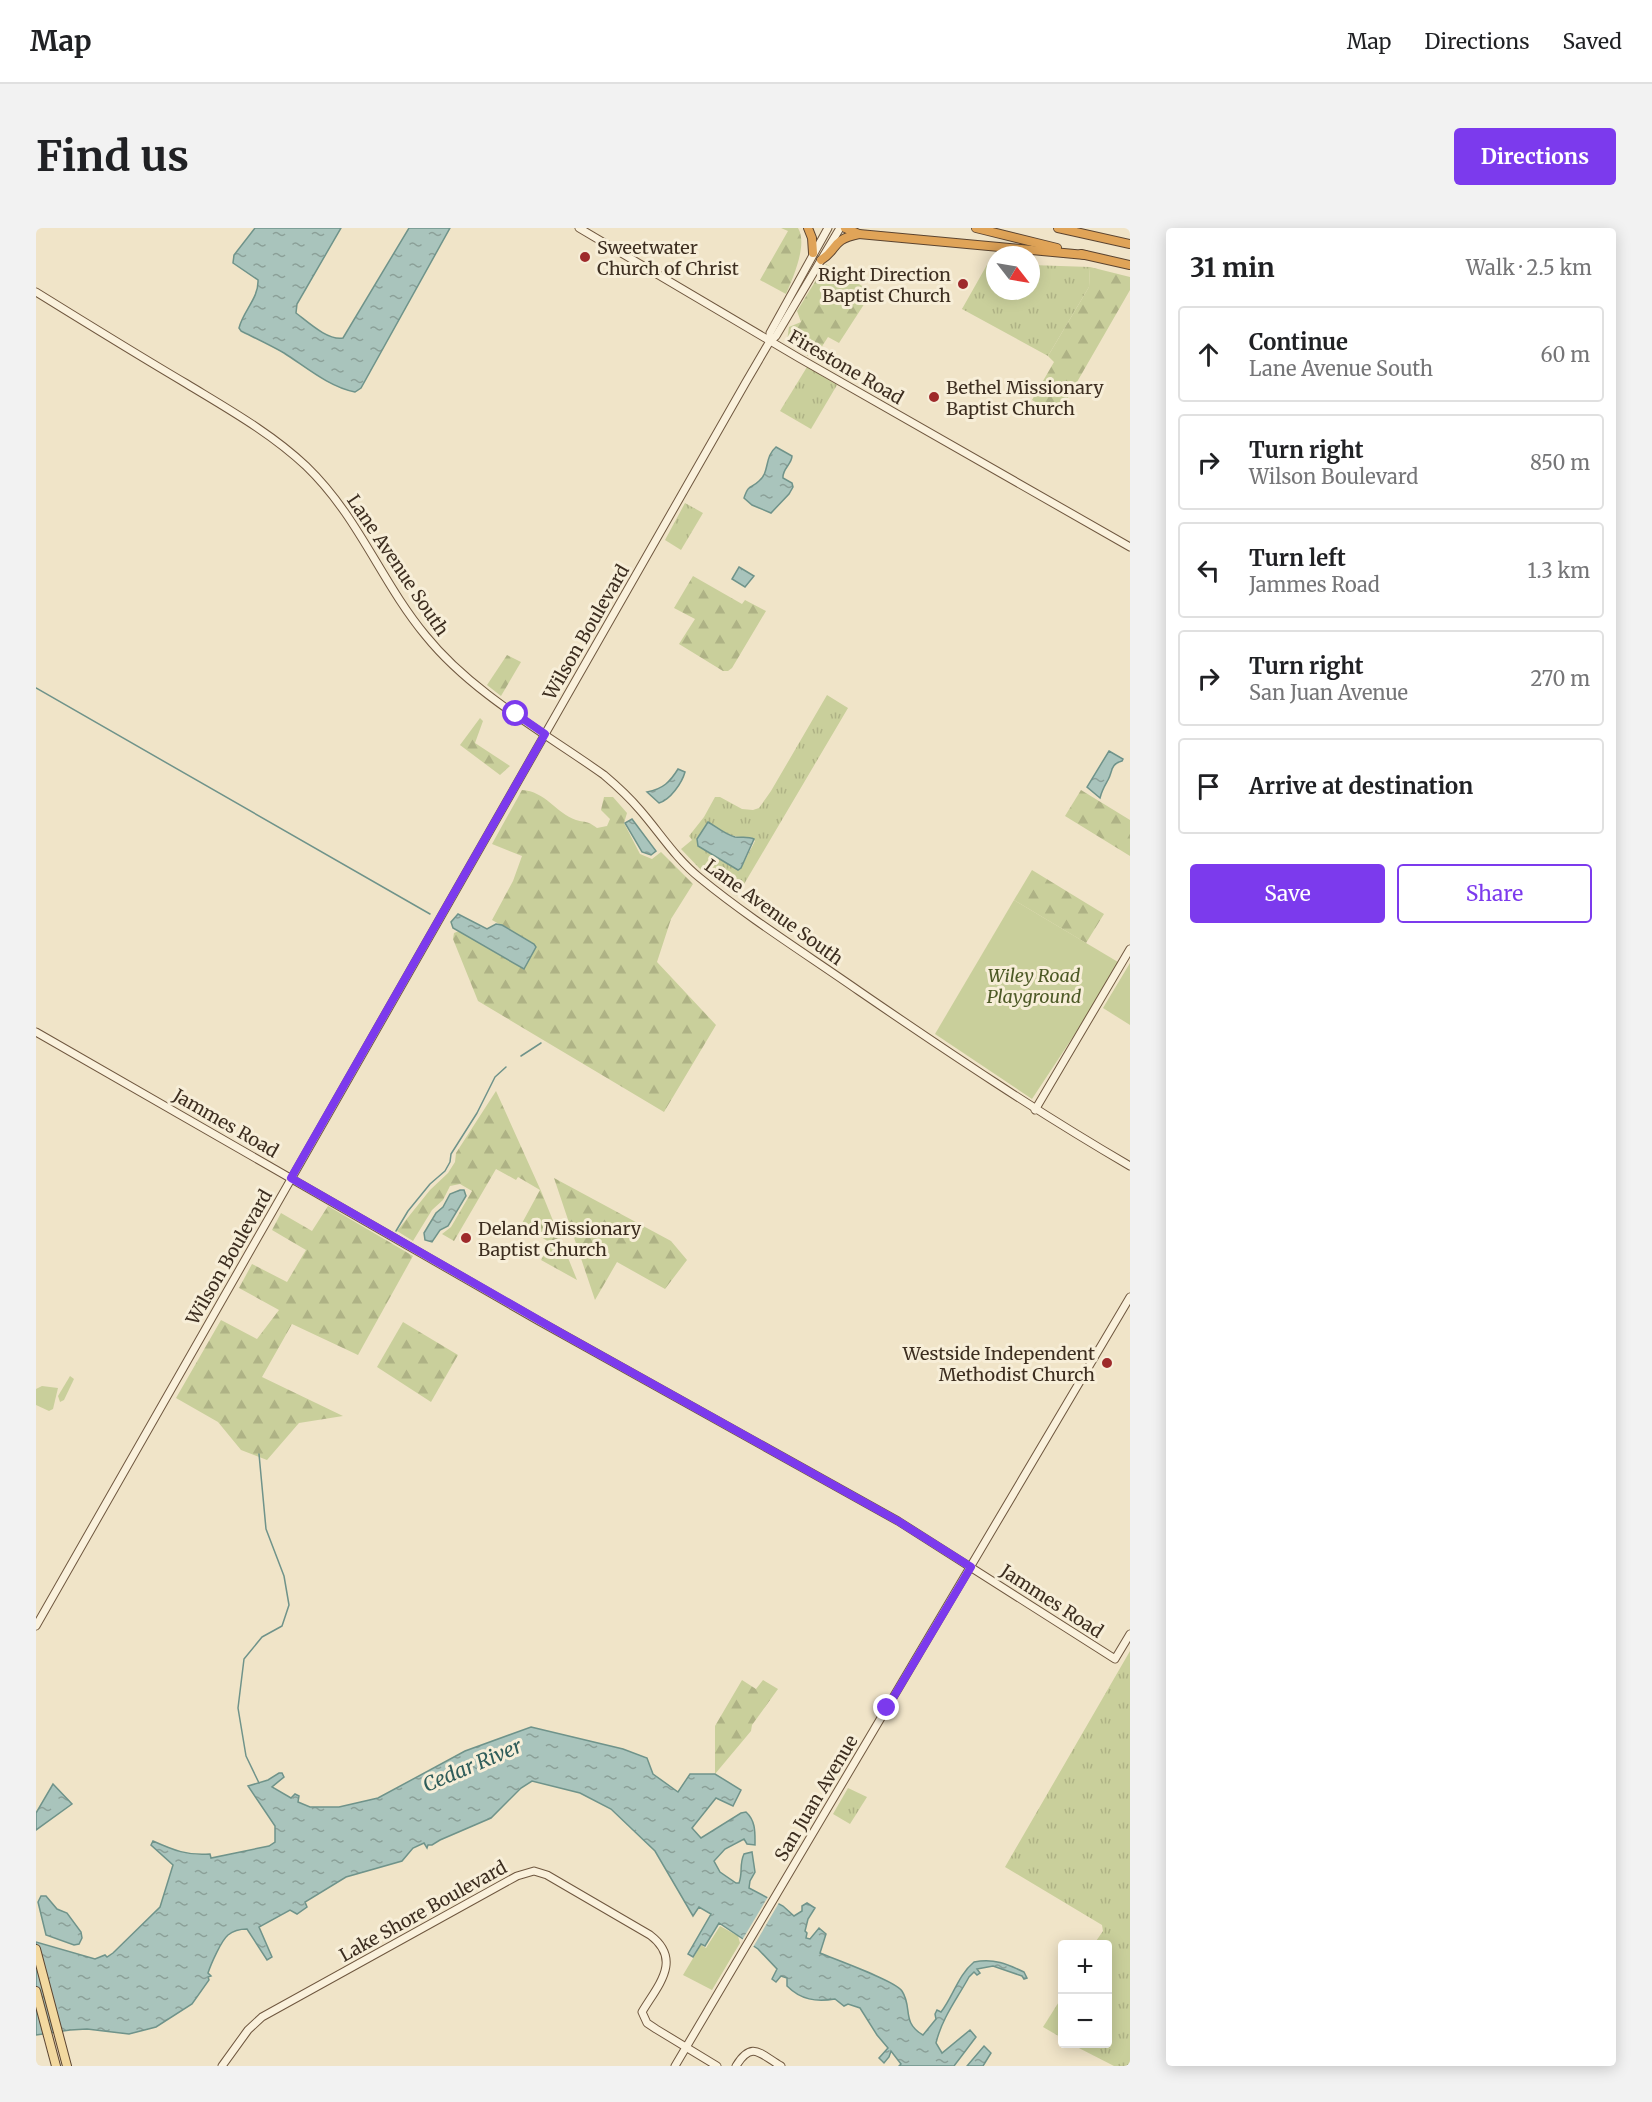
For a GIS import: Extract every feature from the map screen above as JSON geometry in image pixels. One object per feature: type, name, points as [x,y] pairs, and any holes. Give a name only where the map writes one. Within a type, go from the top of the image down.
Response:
[{"type":"highway","points":[[808,228],[812,238],[813,254]]},
{"type":"highway","points":[[845,228],[859,234],[1085,255]]},
{"type":"highway","points":[[976,228],[1130,265]]},
{"type":"highway","points":[[1058,228],[1130,244]]},
{"type":"highway","points":[[1075,228],[1095,236]]},
{"type":"highway","points":[[821,260],[827,256],[838,241],[859,234]]},
{"type":"main road","points":[[36,1949],[67,2066]]},
{"type":"main road","points":[[36,1991],[56,2066]]},
{"type":"street","name":"Firestone Road","points":[[579,228],[1130,548]]},
{"type":"street","name":"Wilson Boulevard","points":[[770,340],[770,333],[828,228]]},
{"type":"street","name":"Wilson Boulevard","points":[[36,1626],[770,340],[776,336],[840,228]]},
{"type":"street","name":"Lane Avenue South","points":[[36,291],[251,424],[291,453],[342,507],[406,610],[427,638],[476,686],[618,787],[681,861],[713,889],[1035,1110],[1130,1166]]},
{"type":"street","points":[[1035,1110],[1130,949]]},
{"type":"street","name":"Jammes Road","points":[[36,1032],[547,1326],[867,1502],[1115,1659],[1130,1634]]},
{"type":"street","name":"San Juan Avenue","points":[[675,2066],[1130,1297]]},
{"type":"street","name":"Lake Shore Boulevard","points":[[222,2066],[248,2030],[262,2017],[517,1876],[534,1871],[553,1877],[650,1935],[661,1945],[666,1955],[666,1968],[642,2012],[647,2023],[717,2066]]},
{"type":"street","points":[[736,2066],[749,2051],[758,2052],[781,2066]]},
{"type":"green space","points":[[781,228],[798,228],[801,235],[798,261],[786,294],[760,280],[788,231]]},
{"type":"green space","points":[[826,264],[872,292],[839,343],[828,337],[821,348],[817,346],[808,356],[787,341],[789,327],[801,322],[797,311]]},
{"type":"green space","points":[[1040,265],[1090,267],[1089,287],[1048,356],[962,309],[986,267],[986,300],[1040,300]]},
{"type":"green space","points":[[1090,267],[1130,277],[1130,290],[1058,415],[1032,400],[1054,362],[1048,356],[1089,287]]},
{"type":"green space","points":[[807,367],[837,385],[811,429],[780,411]]},
{"type":"green space","points":[[685,503],[703,513],[681,550],[665,540]]},
{"type":"green space","points":[[693,576],[742,604],[745,600],[766,611],[728,671],[723,671],[679,644],[695,619],[674,608]]},
{"type":"green space","points":[[507,655],[521,662],[501,696],[487,685]]},
{"type":"green space","points":[[827,695],[848,708],[737,896],[701,870],[681,849],[692,840],[689,836],[704,817],[715,797],[720,797],[742,809],[753,810],[759,808]],"holes":[[[713,825],[726,833],[751,837],[755,841],[741,868]]]},
{"type":"green space","points":[[480,718],[483,721],[475,743],[510,766],[500,775],[460,745]]},
{"type":"green space","points":[[522,790],[537,794],[569,817],[597,828],[607,826],[610,819],[601,810],[604,797],[613,797],[627,813],[624,823],[640,854],[652,859],[661,852],[693,884],[671,919],[657,962],[716,1025],[664,1112],[478,1001],[453,939],[454,933],[459,931],[524,969],[534,944],[492,920],[513,881],[522,856],[492,844]]},
{"type":"green space","points":[[1081,790],[1130,820],[1130,856],[1065,816]]},
{"type":"green space","points":[[1032,870],[1104,914],[1086,943],[1014,900]]},
{"type":"green space","name":"Wiley Road Playground","points":[[1014,900],[1118,962],[1092,1008],[1032,1099],[935,1034]]},
{"type":"green space","points":[[1130,963],[1130,1025],[1103,1008]]},
{"type":"green space","points":[[496,1091],[541,1191],[577,1280],[541,1260],[551,1243],[521,1225],[540,1190],[518,1177],[516,1180],[496,1169],[454,1241],[442,1234],[451,1227],[472,1191],[460,1184],[450,1186],[443,1200],[432,1210],[413,1241],[397,1231],[430,1190],[448,1173],[455,1162],[456,1153]]},
{"type":"green space","points":[[554,1178],[671,1241],[687,1260],[665,1289],[617,1262],[595,1300]]},
{"type":"green space","points":[[328,1206],[413,1256],[358,1355],[292,1324],[262,1377],[343,1416],[299,1423],[267,1460],[241,1450],[218,1422],[176,1398],[221,1320],[257,1339],[279,1310],[239,1288],[252,1264],[287,1282],[306,1250],[272,1230],[281,1213],[312,1231]]},
{"type":"green space","points":[[403,1322],[458,1355],[431,1402],[377,1367]]},
{"type":"green space","points":[[70,1376],[74,1379],[64,1400],[60,1402],[58,1396]]},
{"type":"green space","points":[[42,1386],[58,1388],[53,1409],[49,1411],[36,1405],[36,1389]]},
{"type":"green space","points":[[1130,1651],[1130,2066],[1114,2066],[1079,2048],[1112,2048],[1112,1940],[1097,1940],[1103,1931],[1102,1925],[1005,1867]]},
{"type":"green space","points":[[742,1680],[756,1689],[763,1680],[778,1689],[752,1725],[751,1731],[715,1774],[715,1726]]},
{"type":"green space","points":[[848,1788],[867,1797],[850,1824],[833,1814]]},
{"type":"green space","points":[[720,1926],[738,1936],[740,1943],[712,1990],[683,1975],[701,1945],[706,1948]]},
{"type":"green space","points":[[1058,2003],[1058,2036],[1043,2027]]},
{"type":"water","points":[[255,228],[341,228],[297,304],[296,313],[331,337],[343,338],[409,228],[450,228],[361,388],[355,392],[336,386],[239,328],[256,293],[258,280],[233,263],[234,255]]},
{"type":"water","points":[[776,447],[792,456],[783,478],[792,483],[793,487],[771,513],[752,505],[744,498],[749,488],[765,473],[770,455]]},
{"type":"water","points":[[739,567],[754,576],[745,587],[732,579]]},
{"type":"water","points":[[1109,751],[1123,759],[1114,766],[1100,798],[1087,787]]},
{"type":"water","points":[[678,769],[685,772],[681,781],[671,795],[659,803],[647,792],[666,784]]},
{"type":"water","points":[[632,819],[656,851],[651,855],[642,852],[625,823]]},
{"type":"water","points":[[708,822],[731,836],[754,839],[741,868],[738,870],[698,846],[697,839]]},
{"type":"water","points":[[458,914],[487,929],[496,924],[502,925],[534,944],[536,947],[524,969],[453,928],[451,922]]},
{"type":"water","points":[[464,1190],[466,1196],[448,1226],[440,1230],[432,1242],[425,1240],[424,1233],[436,1213],[443,1207],[450,1194]]},
{"type":"water","name":"Cedar River","points":[[531,1727],[623,1749],[647,1758],[653,1774],[678,1792],[690,1774],[715,1774],[741,1790],[733,1806],[716,1798],[692,1828],[701,1838],[741,1813],[746,1812],[752,1819],[755,1845],[747,1844],[744,1839],[725,1849],[714,1861],[720,1872],[739,1883],[744,1854],[752,1852],[755,1872],[749,1888],[783,1906],[794,1916],[802,1911],[802,1906],[807,1903],[815,1908],[808,1919],[806,1938],[810,1939],[819,1928],[826,1934],[820,1953],[877,1976],[902,1991],[912,2025],[923,2035],[936,2019],[937,2010],[941,2012],[964,1973],[974,1962],[994,1961],[1006,1964],[1024,1972],[1027,1978],[1024,1979],[1022,1976],[993,1966],[977,1969],[980,1973],[977,1975],[974,1972],[969,1977],[946,2017],[936,2043],[942,2053],[970,2030],[976,2037],[954,2066],[899,2066],[901,2064],[891,2051],[884,2063],[879,2058],[888,2048],[860,2008],[848,2004],[844,2006],[835,1999],[815,2000],[803,1997],[792,1991],[787,1986],[787,1978],[781,1976],[776,1982],[772,1979],[777,1969],[758,1949],[719,1923],[705,1946],[701,1944],[693,1957],[688,1954],[711,1914],[699,1907],[693,1916],[655,1851],[611,1809],[580,1793],[532,1781],[521,1788],[491,1818],[428,1845],[427,1848],[424,1843],[413,1848],[402,1861],[346,1877],[305,1902],[307,1907],[297,1914],[290,1910],[259,1927],[272,1957],[267,1960],[247,1929],[237,1930],[230,1934],[222,1942],[214,1959],[208,1973],[211,1976],[208,1977],[209,1980],[192,2004],[156,2027],[129,2034],[87,2029],[36,2035],[36,1942],[95,1959],[105,1955],[107,1957],[113,1953],[160,1907],[173,1865],[151,1845],[153,1841],[181,1852],[210,1854],[211,1858],[269,1846],[275,1842],[275,1826],[248,1786],[282,1773],[284,1777],[272,1787],[291,1798],[295,1794],[299,1796],[298,1802],[310,1807],[339,1807],[378,1798],[465,1751]]},
{"type":"water","points":[[53,1784],[72,1804],[36,1830],[36,1813]]},
{"type":"water","points":[[41,1896],[46,1896],[57,1909],[67,1913],[81,1932],[82,1938],[79,1944],[74,1945],[46,1935],[38,1902]]},
{"type":"water","points":[[984,2046],[991,2053],[983,2066],[967,2066]]},
{"type":"pier","points":[[769,1895],[780,1901],[752,1949],[741,1942]]},
{"type":"waterway","points":[[36,688],[430,914]]},
{"type":"waterway","points":[[521,1056],[541,1043]]},
{"type":"waterway","points":[[396,1231],[408,1211],[430,1184],[445,1171],[451,1154],[477,1113],[495,1077],[506,1067]]},
{"type":"waterway","points":[[259,1454],[266,1529],[284,1576],[289,1605],[282,1626],[262,1637],[244,1659],[238,1708],[246,1756],[259,1783]]},
{"type":"place","name":"Sweetwater Church of Christ","points":[[585,257]]},
{"type":"place","name":"Right Direction Baptist Church","points":[[963,284]]},
{"type":"place","name":"Bethel Missionary Baptist Church","points":[[934,397]]},
{"type":"place","name":"Deland Missionary Baptist Church","points":[[466,1238]]},
{"type":"place","name":"Westside Independent Methodist Church","points":[[1107,1363]]},
{"type":"route","points":[[516,714],[545,734],[291,1178],[563,1334],[860,1498],[971,1567],[887,1708]]}]
